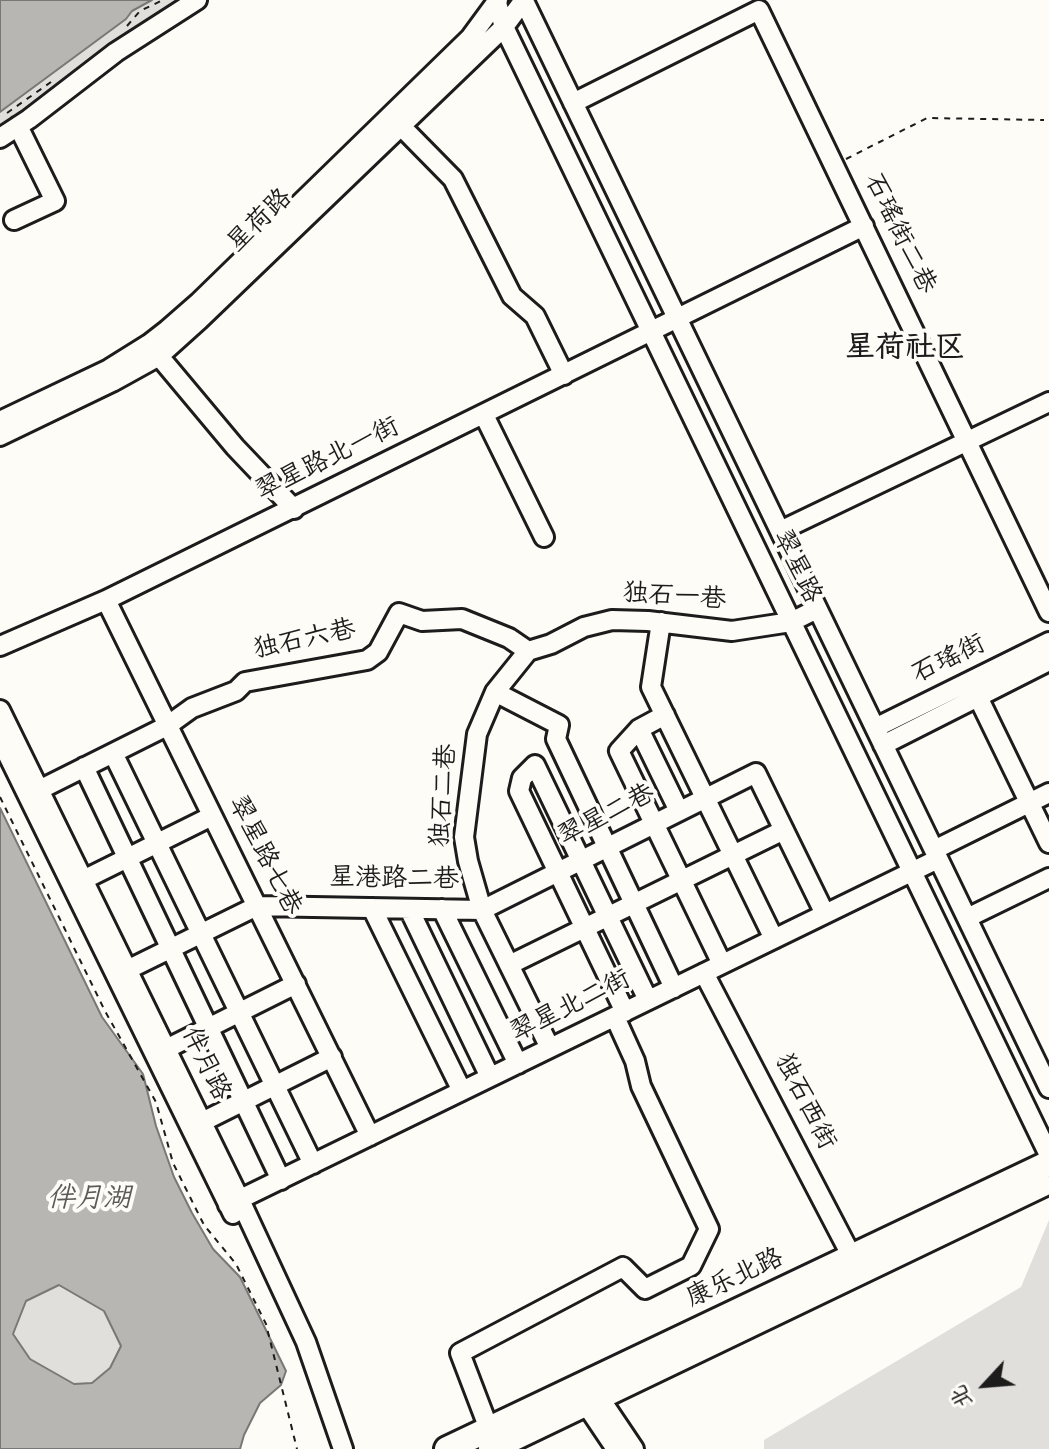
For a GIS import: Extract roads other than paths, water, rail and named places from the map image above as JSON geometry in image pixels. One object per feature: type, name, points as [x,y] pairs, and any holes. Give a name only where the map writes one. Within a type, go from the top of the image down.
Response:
[{"type":"main road","name":"康乐北路","points":[[447,1449],[502,1442],[587,1393],[852,1257],[1049,1163]]},
{"type":"main road","name":"康乐北路","points":[[587,1393],[1049,1181]]},
{"type":"street","points":[[0,138],[116,52],[197,0]]},
{"type":"street","name":"星荷路","points":[[395,121],[504,27],[524,1]]},
{"type":"street","name":"翠星路","points":[[524,1],[1049,1088]]},
{"type":"street","name":"星荷路","points":[[0,436],[112,382],[199,320],[395,121],[498,2]]},
{"type":"street","name":"翠星路","points":[[498,2],[504,27],[1049,1155]]},
{"type":"street","name":"石瑶街二巷","points":[[573,103],[759,10],[1049,612]]},
{"type":"street","points":[[517,54],[542,40]]},
{"type":"street","points":[[395,121],[453,179],[512,296],[535,316],[564,375]]},
{"type":"street","points":[[14,220],[55,201],[18,126]]},
{"type":"street","name":"翠星路北一街","points":[[0,646],[106,600],[294,509],[864,226]]},
{"type":"street","points":[[154,350],[235,447],[294,509]]},
{"type":"street","name":"星荷路","points":[[0,421],[154,350]]},
{"type":"street","points":[[780,531],[1049,402]]},
{"type":"street","points":[[484,415],[544,537]]},
{"type":"street","name":"翠星路七巷","points":[[106,600],[370,1136]]},
{"type":"street","name":"独石一巷","points":[[528,651],[551,644],[584,627],[612,620],[661,622],[732,631],[791,622],[817,609]]},
{"type":"street","name":"独石六巷","points":[[167,726],[192,708],[236,691],[245,682],[367,660],[378,652],[399,613],[422,621],[462,619],[509,638],[528,651]]},
{"type":"street","points":[[661,622],[651,687],[774,939]]},
{"type":"street","name":"石瑶街","points":[[879,736],[1049,642]]},
{"type":"street","name":"独石二巷","points":[[528,651],[495,692],[477,734],[464,837],[482,910],[550,1048]]},
{"type":"street","name":"石瑶街","points":[[879,736],[978,697],[1049,661]]},
{"type":"street","points":[[495,692],[559,725],[556,739],[674,988]]},
{"type":"street","points":[[978,697],[1049,843]]},
{"type":"street","name":"伴月路","points":[[0,710],[202,1122],[296,1348],[332,1449]]},
{"type":"street","points":[[665,715],[639,729],[619,751],[722,964]]},
{"type":"street","points":[[39,790],[167,726]]},
{"type":"street","points":[[639,729],[679,811]]},
{"type":"street","name":"伴月路","points":[[0,739],[306,1342],[343,1449]]},
{"type":"street","points":[[113,753],[313,1164]]},
{"type":"street","points":[[502,1442],[460,1353],[623,1267],[645,1289],[691,1266],[709,1229],[641,1086],[620,1014],[585,928],[519,791],[522,778],[535,765],[648,1000]]},
{"type":"street","points":[[84,767],[281,1180]]},
{"type":"street","name":"翠星二巷","points":[[482,910],[756,773],[784,830]]},
{"type":"street","name":"翠星北二街","points":[[234,1202],[912,871],[936,854],[1049,793]]},
{"type":"street","points":[[83,880],[212,816]]},
{"type":"street","points":[[509,965],[784,830],[825,914]]},
{"type":"street","points":[[967,918],[1049,878]]},
{"type":"street","name":"星港路二巷","points":[[127,970],[257,906],[482,910]]},
{"type":"street","points":[[372,908],[462,1091]]},
{"type":"street","points":[[409,909],[490,1077]]},
{"type":"street","points":[[442,909],[518,1064]]},
{"type":"street","name":"独石西街","points":[[704,973],[852,1257]]},
{"type":"street","points":[[166,1049],[296,984]]},
{"type":"street","points":[[202,1122],[332,1057]]},
{"type":"street","points":[[587,1393],[616,1449]]},
{"type":"street","points":[[587,1393],[634,1449]]},
{"type":"water","points":[[0,0],[152,0],[132,11],[126,19],[0,112]]},
{"type":"water","name":"伴月湖","points":[[0,808],[102,1017],[143,1074],[156,1126],[174,1177],[192,1213],[213,1249],[240,1277],[286,1371],[281,1385],[260,1403],[240,1449],[0,1449]],"holes":[[[59,1285],[104,1311],[121,1346],[110,1368],[92,1383],[74,1384],[30,1359],[13,1334],[26,1301]]]},
{"type":"district","name":"星荷社区","points":[[905,352]]}]
